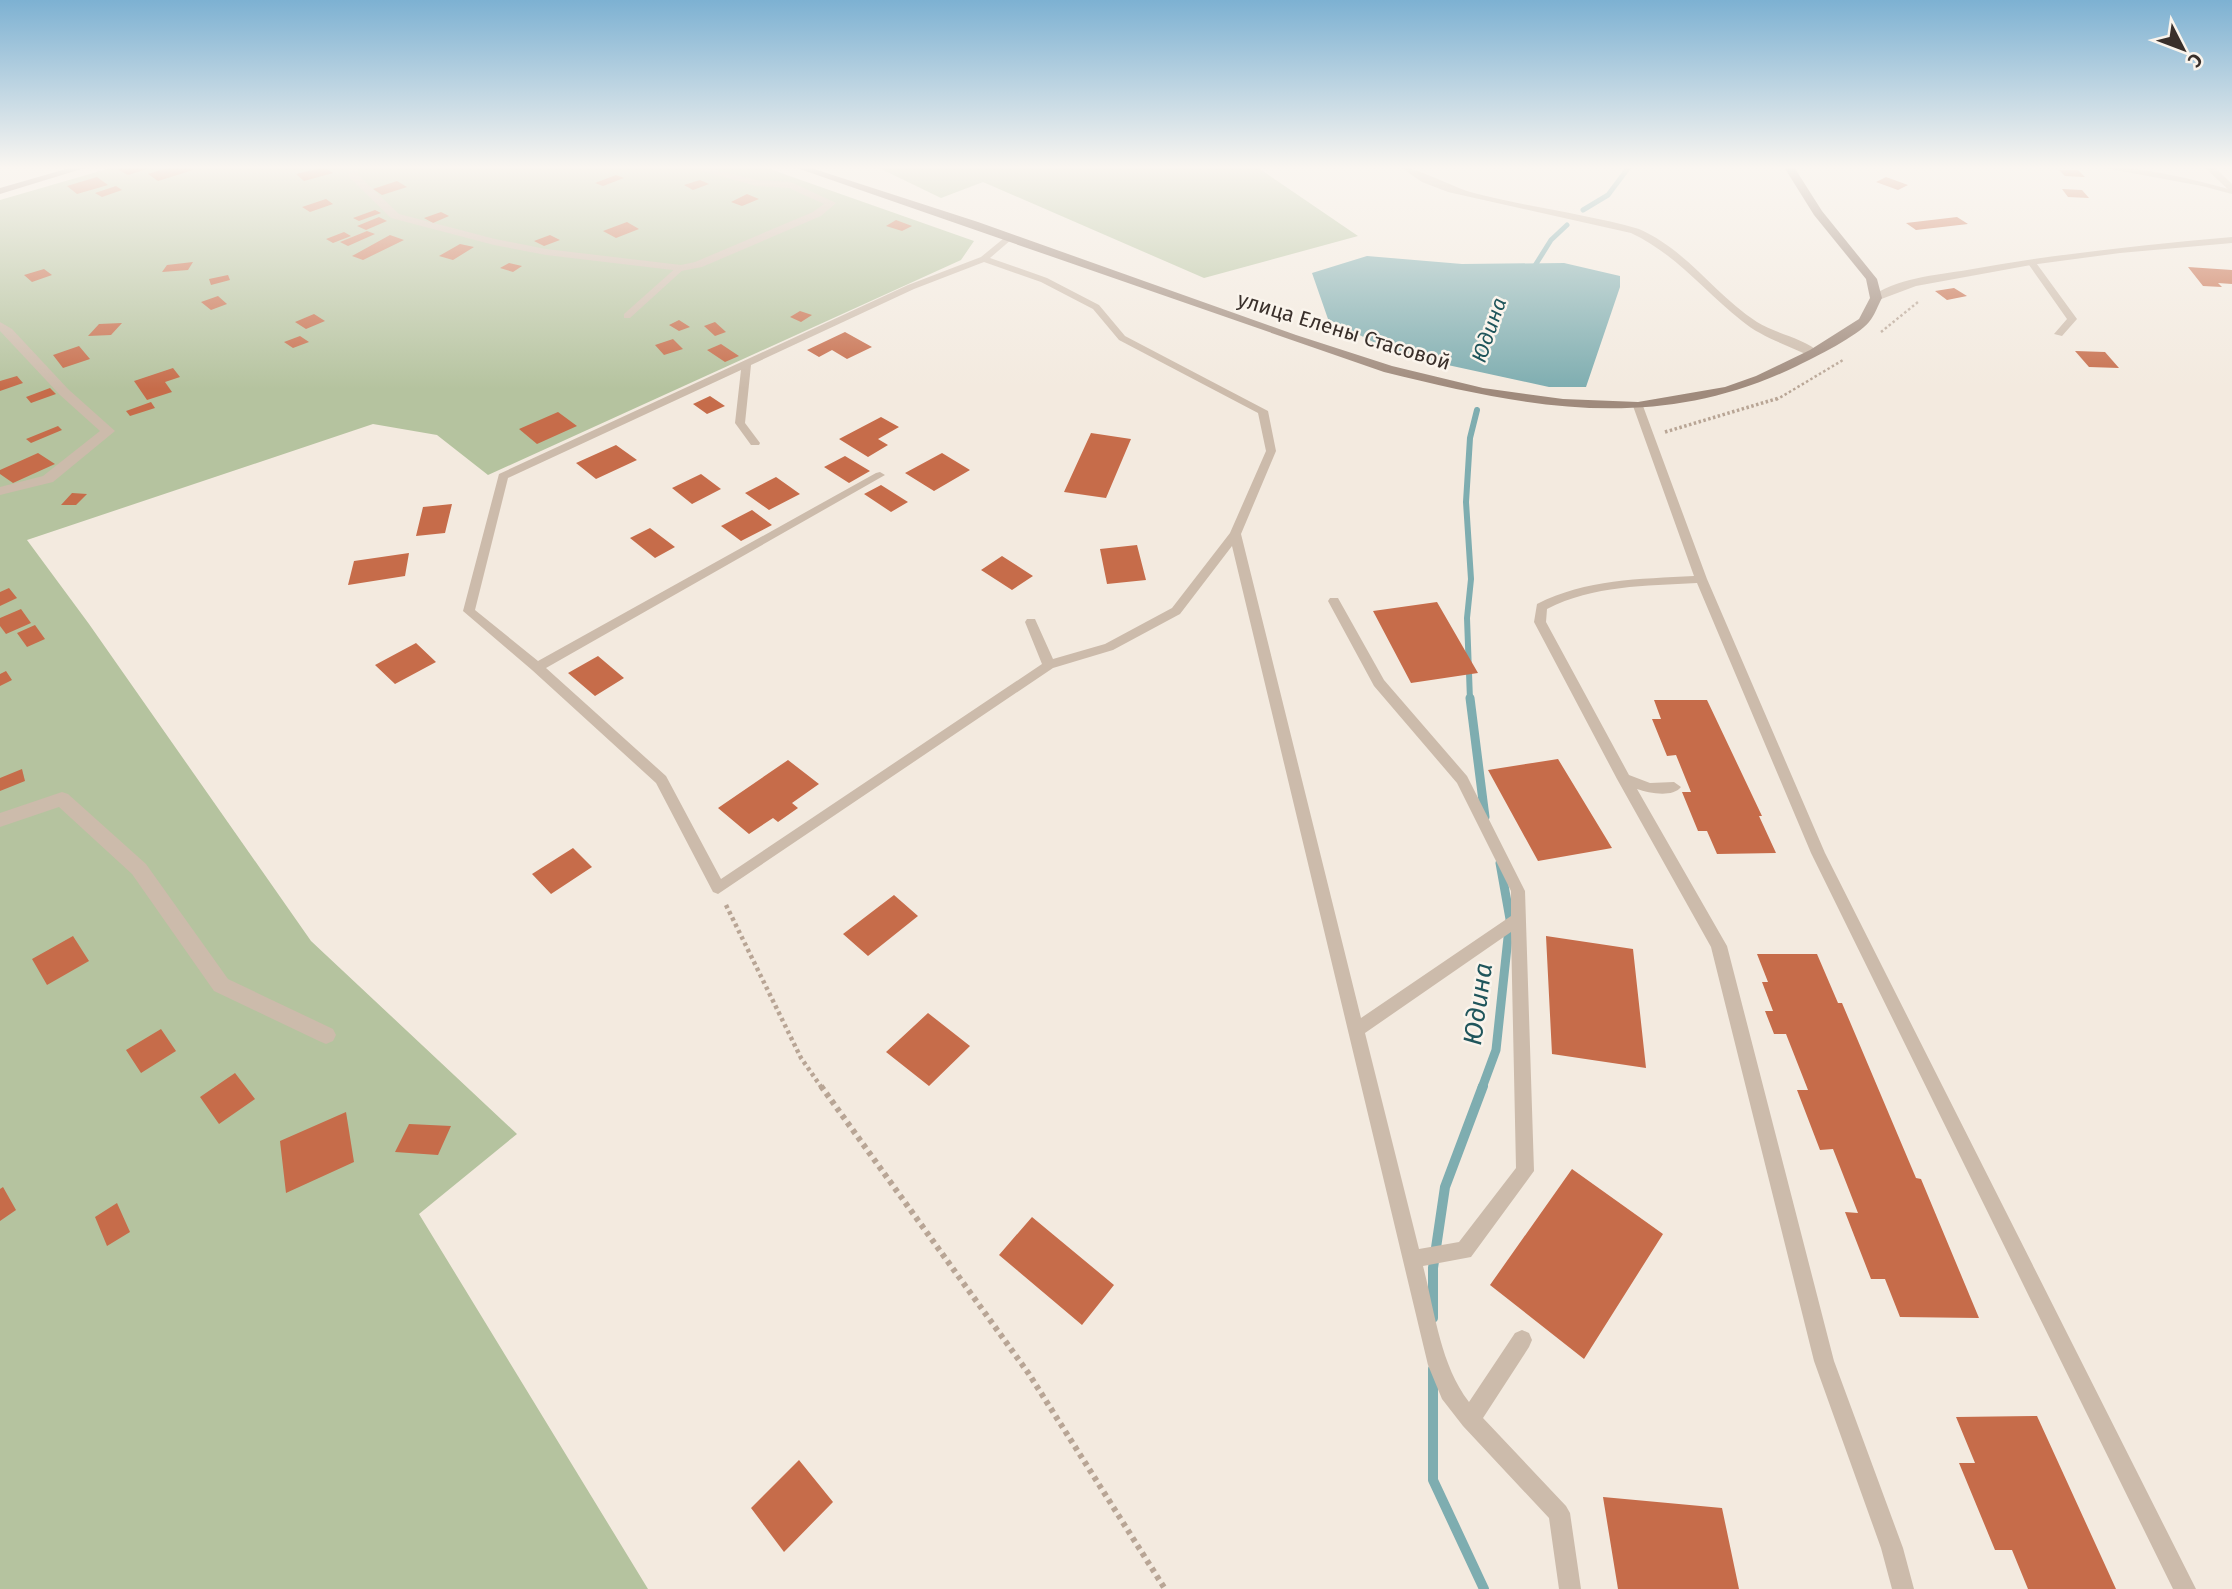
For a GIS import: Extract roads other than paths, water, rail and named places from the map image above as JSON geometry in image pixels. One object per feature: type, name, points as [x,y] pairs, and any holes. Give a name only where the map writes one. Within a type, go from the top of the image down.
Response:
[{"type":"main road","name":"улица Елены Стасовой","points":[[1021,241],[1293,338],[1437,382],[1563,403],[1638,406],[1728,390],[1760,379],[1814,353],[1864,321],[1877,298]]},
{"type":"main road","points":[[1841,241],[1871,279],[1877,298]]},
{"type":"street","points":[[491,241],[546,252],[681,268],[698,265],[754,241]]},
{"type":"street","points":[[1654,241],[1664,246],[1749,322],[1814,353]]},
{"type":"street","points":[[1877,298],[1913,283],[2031,262],[2120,250],[2219,241]]},
{"type":"street","points":[[0,326],[8,331],[64,392],[108,431],[48,479],[0,491]]},
{"type":"street","points":[[0,820],[62,799],[139,869],[222,985],[326,1035]]},
{"type":"lane","points":[[984,260],[1044,280],[1096,307],[1122,338],[1263,411],[1271,451],[1235,534],[1175,611],[1109,647],[1049,665],[718,888],[661,780],[537,667],[468,611],[503,476],[911,287],[984,260],[1004,241]]},
{"type":"lane","points":[[2031,262],[2072,319],[2059,334]]},
{"type":"lane","points":[[627,316],[681,268]]},
{"type":"lane","points":[[746,364],[740,424],[755,443]]},
{"type":"lane","points":[[1638,406],[1701,579],[1818,853],[2185,1589]]},
{"type":"lane","points":[[537,667],[880,475]]},
{"type":"lane","points":[[1235,534],[1438,1365],[1449,1392],[1470,1419],[1559,1513],[1570,1589]]},
{"type":"lane","points":[[1701,579],[1600,587],[1558,597],[1541,607],[1540,622],[1624,779],[1719,946],[1824,1361],[1892,1548],[1903,1589]]},
{"type":"lane","points":[[1334,601],[1379,683],[1462,780],[1518,891],[1525,1171],[1464,1250],[1413,1259]]},
{"type":"lane","points":[[1031,622],[1049,665]]},
{"type":"lane","points":[[1624,779],[1650,788],[1674,787]]},
{"type":"lane","points":[[1358,1029],[1519,919]]},
{"type":"lane","points":[[1470,1419],[1522,1340]]},
{"type":"water","points":[[1367,256],[1462,264],[1564,263],[1620,276],[1620,287],[1586,387],[1549,387],[1397,354],[1328,319],[1312,273]]},
{"type":"waterway","name":"Юдина","points":[[1531,272],[1550,241]]},
{"type":"waterway","name":"Юдина","points":[[1470,700],[1467,618],[1471,579],[1466,502],[1470,438],[1477,410]]},
{"type":"waterway","name":"Юдина","points":[[1470,698],[1485,817]]},
{"type":"waterway","name":"Юдина","points":[[1482,1088],[1496,1050],[1510,919],[1500,863]]},
{"type":"waterway","name":"Юдина","points":[[1433,1318],[1433,1268],[1445,1187],[1483,1086]]},
{"type":"waterway","name":"Юдина","points":[[1433,1369],[1433,1480],[1484,1589]]}]
